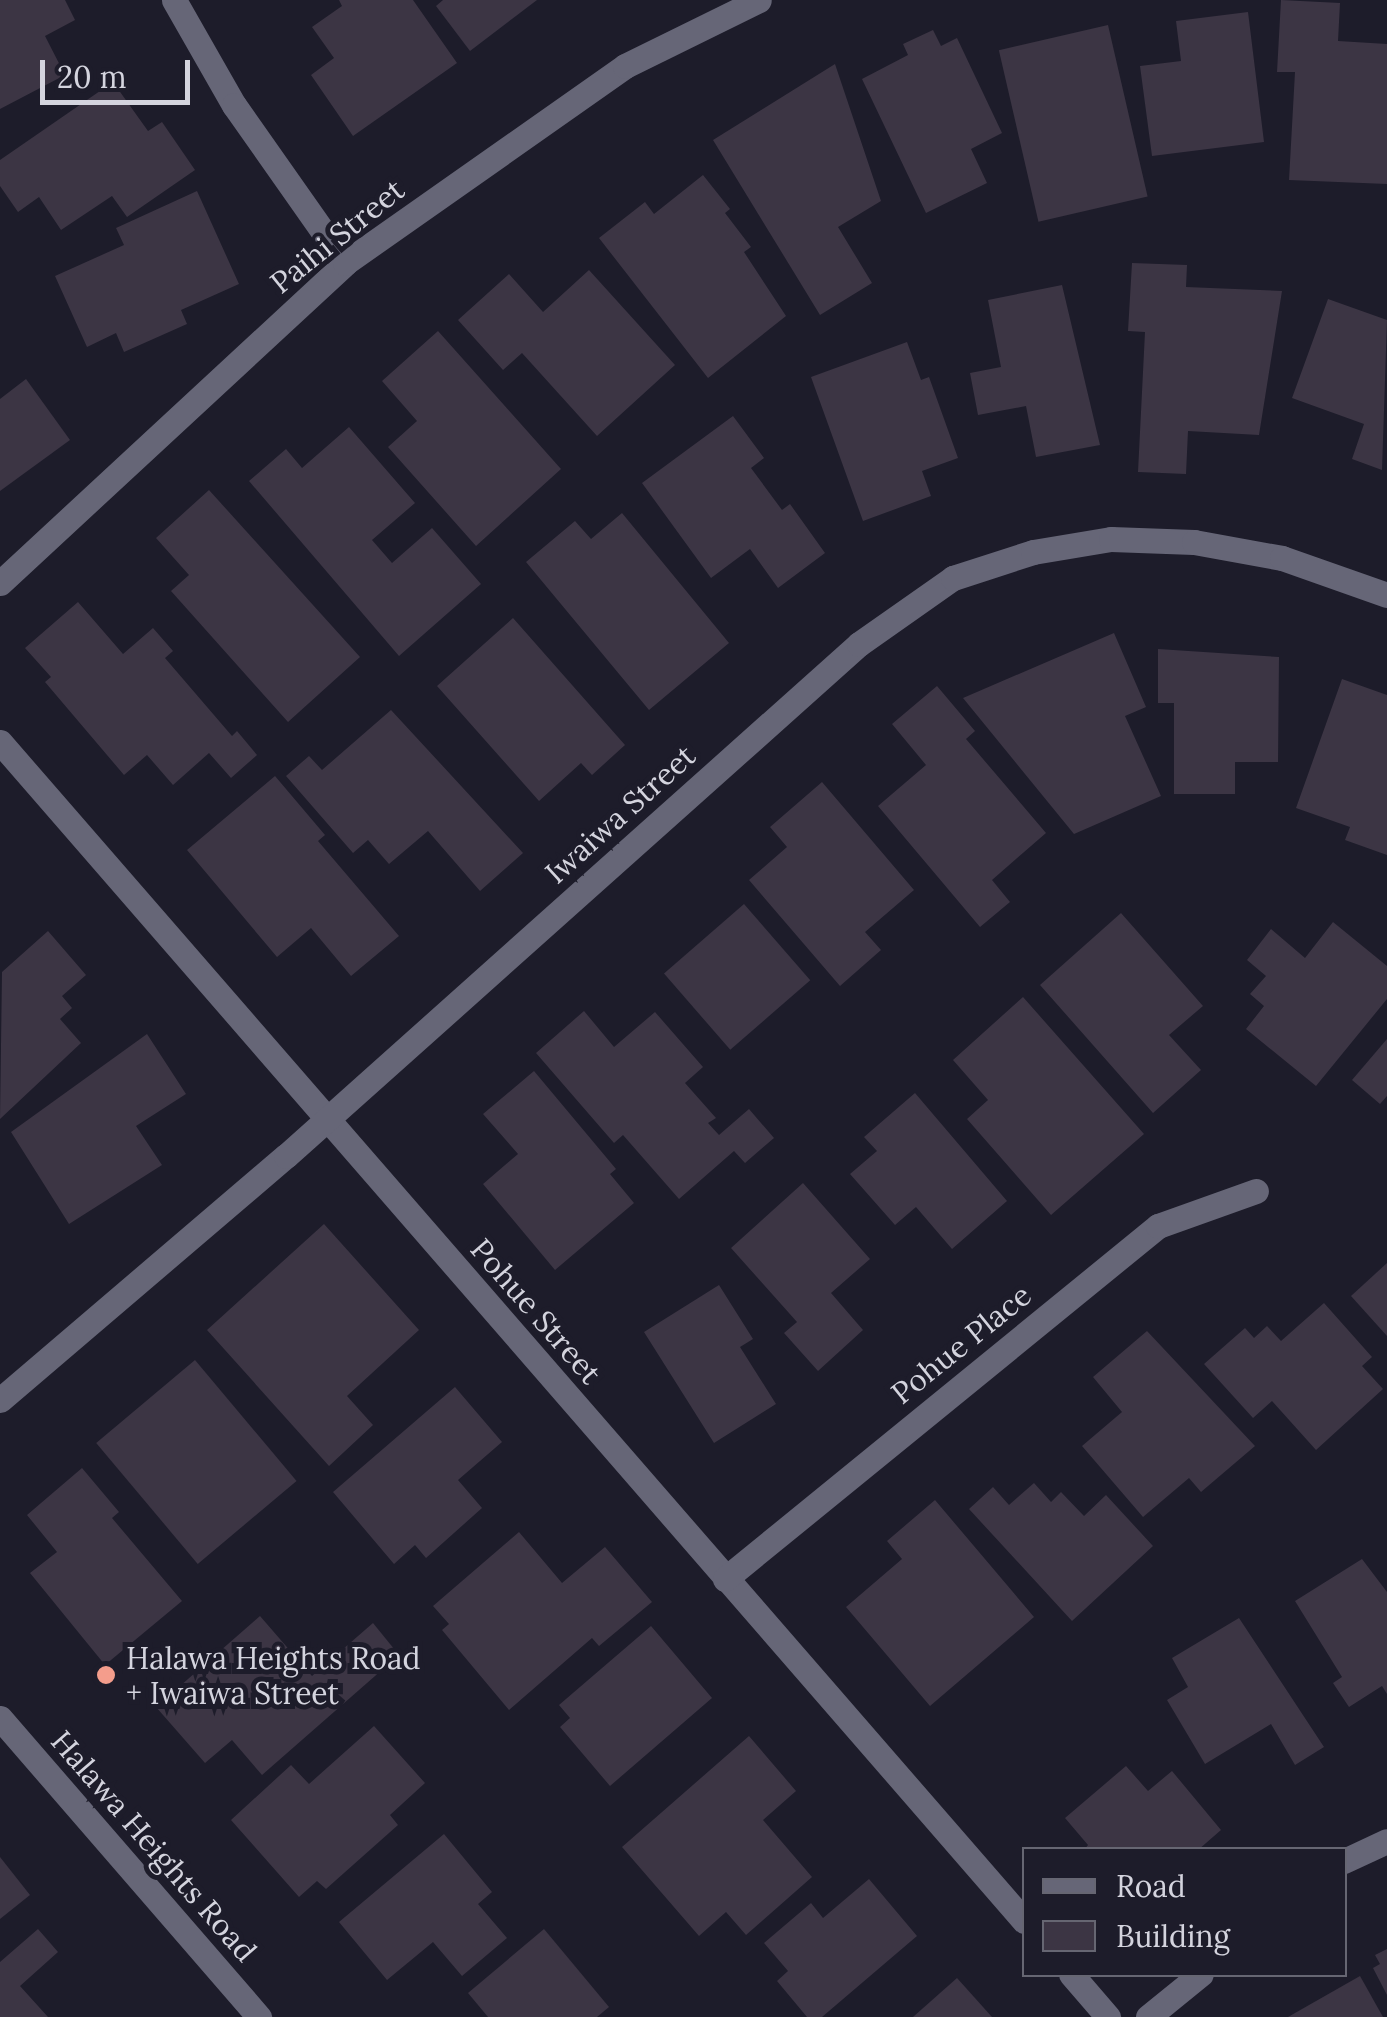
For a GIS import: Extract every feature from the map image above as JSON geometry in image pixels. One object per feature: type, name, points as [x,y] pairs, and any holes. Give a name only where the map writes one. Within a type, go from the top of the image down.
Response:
[{"type":"street","points":[[174,0],[234,105],[345,263]]},
{"type":"street","name":"Paihi Street","points":[[0,582],[345,263],[624,66],[759,0]]},
{"type":"street","name":"Iwaiwa Street","points":[[0,1400],[327,1119],[860,644],[953,578],[1033,552],[1111,539],[1194,542],[1282,558],[1387,595]]},
{"type":"street","name":"Pohue Street","points":[[0,742],[1022,1920]]},
{"type":"street","name":"Pohue Place","points":[[725,1579],[1158,1226],[1256,1190]]},
{"type":"street","name":"Halawa Heights Road","points":[[0,1718],[259,2017]]},
{"type":"street","points":[[1347,1860],[1387,1840]]},
{"type":"street","points":[[1074,1977],[1108,2017]]},
{"type":"street","points":[[1148,2017],[1198,1977]]},
{"type":"building","points":[[0,0],[65,0],[75,20],[45,36],[65,75],[0,109]]},
{"type":"building","points":[[339,0],[413,0],[457,63],[353,136],[311,75],[334,58],[312,27],[342,6]]},
{"type":"building","points":[[443,0],[537,0],[470,51],[436,6]]},
{"type":"building","points":[[1281,0],[1340,3],[1338,41],[1387,44],[1387,184],[1289,180],[1295,72],[1277,72]]},
{"type":"building","points":[[1248,12],[1264,142],[1152,156],[1140,66],[1181,61],[1176,21]]},
{"type":"building","points":[[1108,25],[1148,196],[1038,222],[999,50]]},
{"type":"building","points":[[933,30],[941,46],[957,38],[1002,133],[971,149],[987,183],[926,213],[862,79],[908,55],[903,44]]},
{"type":"building","points":[[835,64],[881,201],[838,227],[872,283],[820,315],[713,140]]},
{"type":"building","points":[[113,82],[148,131],[162,122],[195,170],[127,217],[112,196],[61,230],[39,197],[18,212],[0,186],[0,160]]},
{"type":"building","points":[[703,175],[730,209],[725,213],[751,247],[744,252],[786,316],[708,378],[599,238],[645,202],[654,214]]},
{"type":"building","points":[[197,191],[239,284],[181,310],[187,324],[124,352],[116,333],[87,347],[55,276],[124,245],[116,228]]},
{"type":"building","points":[[1132,263],[1187,265],[1186,287],[1282,291],[1259,435],[1188,431],[1186,474],[1138,472],[1145,332],[1128,331]]},
{"type":"building","points":[[589,270],[675,365],[597,436],[522,353],[503,370],[458,320],[509,274],[543,312]]},
{"type":"building","points":[[1062,285],[1100,445],[1036,457],[1026,406],[978,415],[970,373],[1001,367],[988,300]]},
{"type":"building","points":[[1328,299],[1387,320],[1382,470],[1352,459],[1364,424],[1292,398]]},
{"type":"building","points":[[438,331],[561,469],[476,546],[388,447],[417,421],[382,381]]},
{"type":"building","points":[[907,342],[921,380],[929,377],[958,458],[922,471],[931,496],[863,521],[811,377]]},
{"type":"building","points":[[26,379],[70,440],[0,491],[0,399]]},
{"type":"building","points":[[733,416],[764,458],[751,468],[782,510],[790,504],[825,553],[778,588],[750,549],[711,578],[642,483]]},
{"type":"building","points":[[349,427],[415,503],[372,540],[392,563],[432,528],[481,584],[399,656],[249,481],[286,449],[302,468]]},
{"type":"building","points":[[209,490],[360,657],[288,722],[171,591],[189,575],[156,538]]},
{"type":"building","points":[[622,513],[729,643],[649,710],[526,562],[575,521],[591,539]]},
{"type":"building","points":[[78,602],[123,654],[153,628],[173,651],[165,658],[232,736],[237,731],[257,755],[231,778],[209,753],[173,785],[147,755],[124,775],[45,682],[51,677],[25,648]]},
{"type":"building","points":[[513,618],[625,745],[592,775],[581,763],[539,801],[437,686]]},
{"type":"building","points":[[1114,633],[1146,707],[1125,716],[1161,796],[1074,834],[963,698]]},
{"type":"building","points":[[1158,649],[1279,657],[1278,762],[1235,762],[1235,794],[1174,794],[1174,703],[1158,703]]},
{"type":"building","points":[[1342,679],[1387,695],[1387,855],[1345,840],[1350,827],[1296,808]]},
{"type":"building","points":[[937,686],[975,731],[966,739],[1046,833],[992,880],[1010,902],[980,927],[878,806],[926,765],[892,724]]},
{"type":"building","points":[[391,710],[523,853],[480,891],[428,831],[389,864],[368,840],[353,853],[286,776],[309,756],[322,770]]},
{"type":"building","points":[[275,776],[325,835],[318,841],[399,936],[351,976],[311,928],[277,957],[187,850]]},
{"type":"building","points":[[822,782],[914,890],[865,932],[881,950],[840,986],[749,880],[787,847],[770,827]]},
{"type":"building","points":[[744,904],[810,980],[730,1050],[664,974]]},
{"type":"building","points":[[1121,913],[1203,1006],[1169,1035],[1201,1070],[1153,1113],[1040,985]]},
{"type":"building","points":[[1333,922],[1387,966],[1387,999],[1316,1086],[1246,1029],[1264,1006],[1250,994],[1266,976],[1247,960],[1271,929],[1305,958]]},
{"type":"building","points":[[48,931],[86,975],[62,996],[72,1008],[60,1019],[81,1043],[0,1119],[2,972]]},
{"type":"building","points":[[1023,997],[1144,1134],[1051,1215],[967,1119],[988,1100],[953,1060]]},
{"type":"building","points":[[584,1011],[614,1047],[655,1012],[703,1067],[685,1083],[716,1118],[708,1123],[719,1135],[749,1109],[774,1138],[745,1163],[734,1151],[679,1199],[623,1135],[614,1143],[536,1053]]},
{"type":"building","points":[[147,1034],[186,1094],[136,1126],[162,1165],[69,1224],[11,1132]]},
{"type":"building","points":[[1387,1039],[1387,1096],[1380,1104],[1352,1080]]},
{"type":"building","points":[[534,1071],[616,1169],[610,1174],[634,1203],[555,1270],[483,1184],[518,1154],[483,1114]]},
{"type":"building","points":[[915,1093],[1007,1201],[952,1249],[916,1207],[895,1225],[850,1174],[877,1151],[864,1137]]},
{"type":"building","points":[[803,1183],[870,1259],[831,1293],[863,1330],[818,1371],[784,1333],[797,1322],[731,1248]]},
{"type":"building","points":[[324,1224],[419,1330],[347,1396],[373,1425],[329,1466],[207,1330]]},
{"type":"building","points":[[1387,1263],[1387,1336],[1351,1296]]},
{"type":"building","points":[[719,1285],[753,1339],[740,1347],[776,1404],[714,1443],[644,1332]]},
{"type":"building","points":[[1324,1303],[1372,1357],[1362,1366],[1383,1389],[1316,1450],[1272,1401],[1253,1418],[1204,1364],[1245,1328],[1254,1338],[1267,1326],[1281,1341]]},
{"type":"building","points":[[1147,1331],[1255,1446],[1201,1492],[1189,1478],[1143,1517],[1082,1446],[1122,1412],[1093,1377]]},
{"type":"building","points":[[195,1360],[297,1481],[198,1564],[96,1443]]},
{"type":"building","points":[[455,1387],[502,1442],[458,1480],[482,1508],[426,1558],[415,1545],[394,1564],[333,1492]]},
{"type":"building","points":[[82,1468],[119,1512],[112,1518],[182,1601],[105,1665],[30,1573],[57,1552],[27,1515]]},
{"type":"building","points":[[1034,1483],[1051,1502],[1061,1492],[1084,1516],[1106,1495],[1153,1546],[1072,1621],[969,1509],[993,1487],[1009,1505]]},
{"type":"building","points":[[935,1500],[1034,1617],[930,1706],[846,1607],[902,1559],[887,1541]]},
{"type":"building","points":[[519,1532],[562,1583],[605,1547],[652,1602],[599,1646],[592,1638],[509,1710],[442,1630],[449,1624],[433,1606]]},
{"type":"building","points":[[1362,1559],[1387,1592],[1387,1694],[1382,1686],[1349,1707],[1333,1683],[1342,1677],[1295,1601]]},
{"type":"building","points":[[260,1616],[312,1676],[373,1623],[399,1655],[262,1775],[232,1740],[205,1763],[156,1707]]},
{"type":"building","points":[[1239,1618],[1324,1747],[1295,1765],[1271,1724],[1205,1764],[1167,1700],[1188,1687],[1172,1658]]},
{"type":"building","points":[[651,1626],[712,1698],[610,1786],[560,1727],[570,1718],[559,1705]]},
{"type":"building","points":[[374,1726],[425,1783],[390,1815],[398,1825],[326,1889],[317,1881],[299,1897],[231,1820],[291,1765],[309,1784]]},
{"type":"building","points":[[749,1736],[796,1791],[763,1820],[812,1877],[746,1935],[726,1912],[699,1936],[622,1847]]},
{"type":"building","points":[[1126,1766],[1148,1791],[1172,1771],[1221,1830],[1201,1847],[1086,1847],[1065,1818]]},
{"type":"building","points":[[444,1834],[492,1892],[478,1904],[507,1938],[462,1976],[433,1942],[387,1980],[339,1922]]},
{"type":"building","points":[[0,1857],[30,1895],[0,1919]]},
{"type":"building","points":[[869,1879],[917,1936],[822,2017],[807,2017],[777,1981],[788,1971],[764,1943],[811,1903],[823,1918]]},
{"type":"building","points":[[38,1929],[58,1952],[20,1986],[48,2017],[0,2017],[0,1962]]},
{"type":"building","points":[[544,1929],[609,2007],[597,2017],[488,2017],[468,1993]]},
{"type":"building","points":[[1387,1949],[1387,1995],[1373,1968],[1380,1964],[1375,1955]]},
{"type":"building","points":[[1360,1976],[1383,2017],[1288,2017]]},
{"type":"building","points":[[957,1978],[992,2017],[913,2017]]},
{"type":"place","name":"Halawa Heights Road + Iwaiwa Street","points":[[106,1675]]}]
